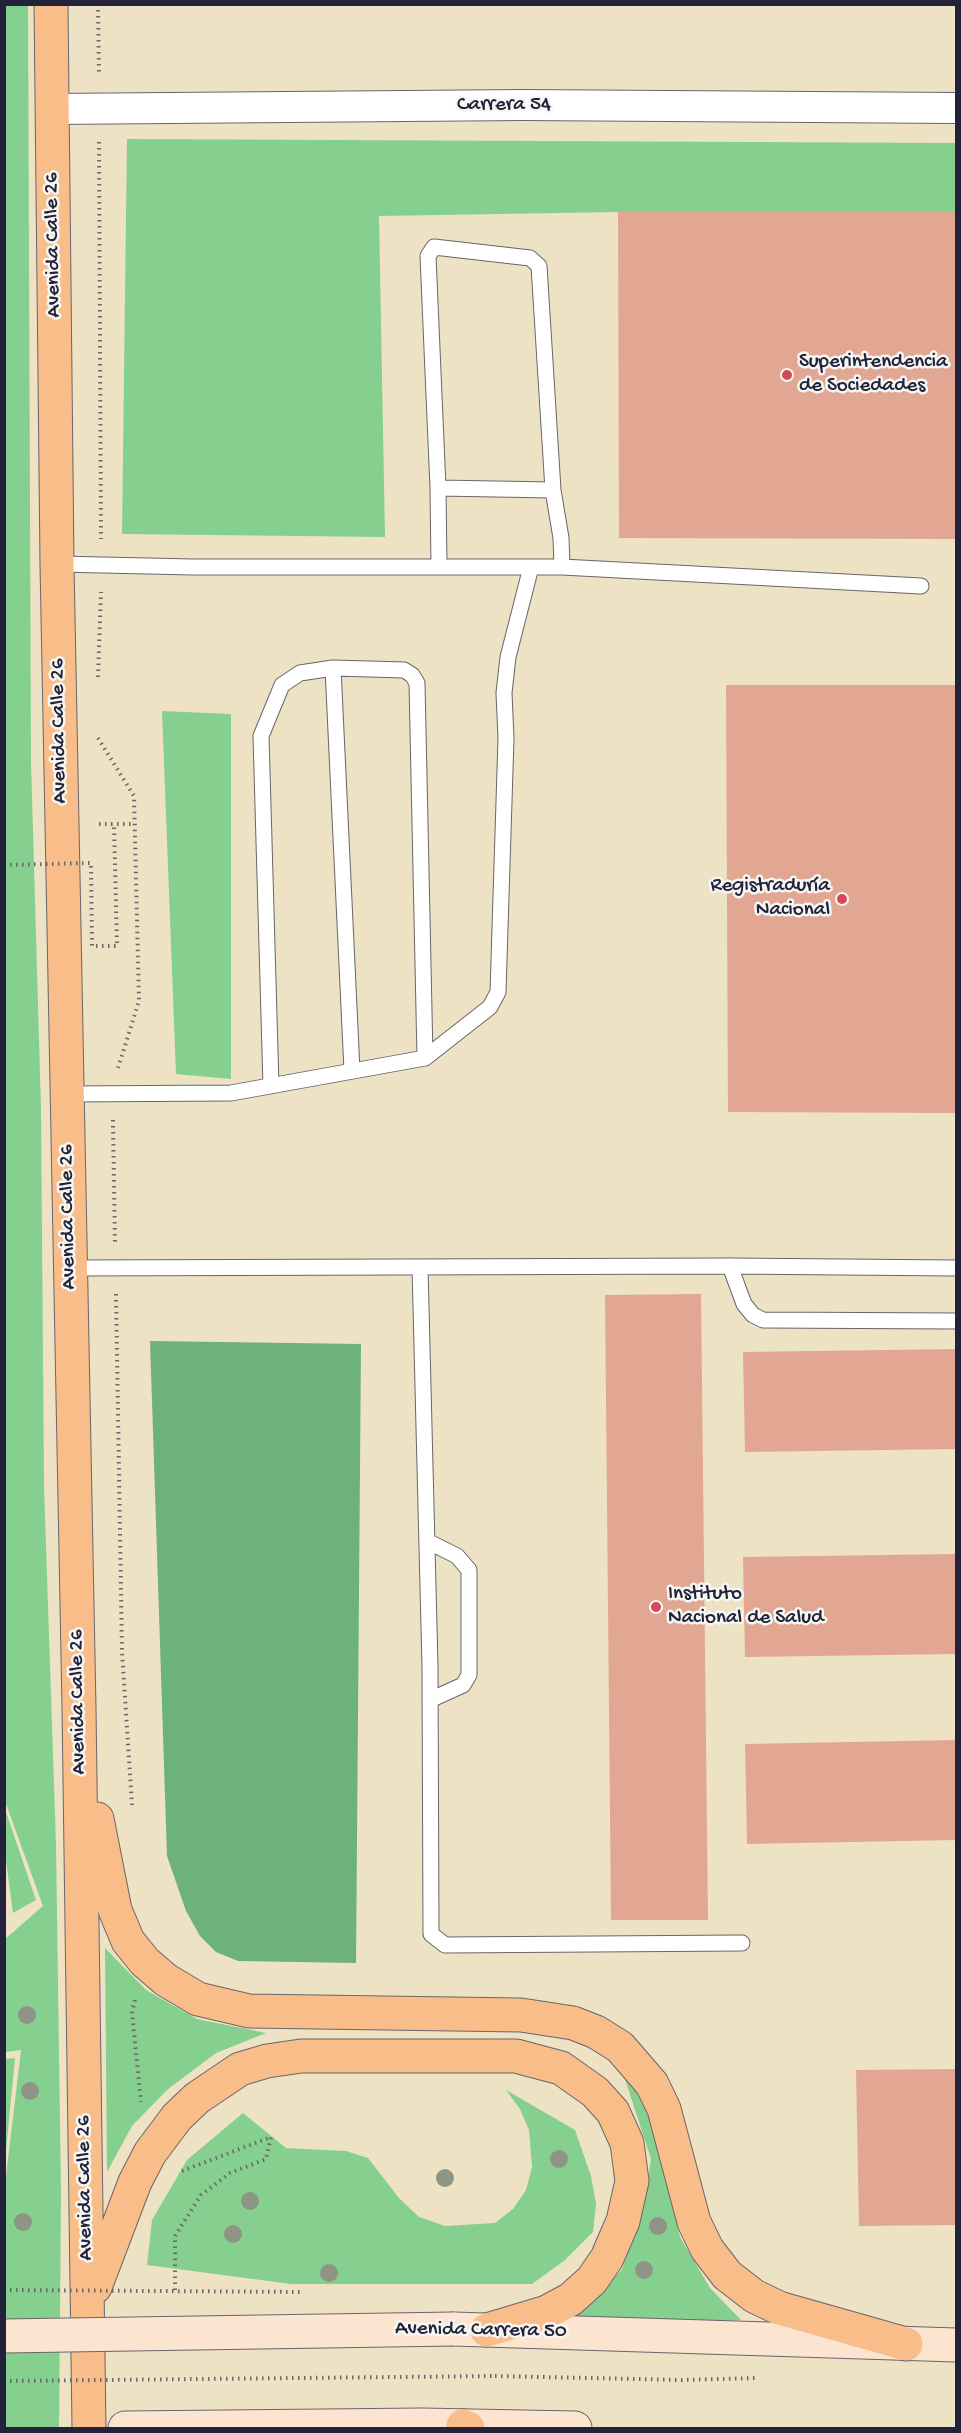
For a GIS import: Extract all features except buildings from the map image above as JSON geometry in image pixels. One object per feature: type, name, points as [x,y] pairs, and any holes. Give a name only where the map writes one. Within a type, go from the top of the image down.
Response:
[{"type":"main road","name":"Avenida Calle 26","points":[[51,4],[57,564],[79,1708],[89,2428]]},
{"type":"main road","points":[[79,1708],[115,1910],[128,1941],[145,1962],[166,1980],[198,1999],[249,2012],[521,2014],[545,2017],[596,2032],[620,2047],[652,2084],[664,2109],[694,2222],[707,2249],[727,2275],[754,2295],[779,2308],[906,2344]]},
{"type":"main road","points":[[88,2305],[120,2220],[153,2167],[177,2117],[197,2098],[240,2069],[267,2061],[301,2056],[516,2056],[561,2068],[595,2092],[613,2112],[627,2143],[632,2181],[623,2221],[607,2258],[592,2280],[571,2299],[547,2312],[487,2330]]},
{"type":"main road","name":"Avenida Carrera 50","points":[[4,2336],[453,2329],[957,2345]]},
{"type":"main road","points":[[125,2428],[422,2425],[574,2428]]},
{"type":"street","name":"Carrera 54","points":[[52,109],[512,105],[957,108]]},
{"type":"lane","points":[[439,566],[428,256],[434,248],[530,258],[538,266],[553,490],[561,538],[562,567]]},
{"type":"lane","points":[[438,488],[553,490]]},
{"type":"lane","points":[[57,564],[193,567],[562,567],[921,586]]},
{"type":"lane","points":[[67,1094],[231,1093],[425,1058],[490,1007],[498,992],[506,738],[504,693],[508,657],[531,567]]},
{"type":"lane","points":[[271,1086],[261,736],[282,686],[289,678],[300,673],[333,668],[404,670],[412,675],[417,683],[425,1058]]},
{"type":"lane","points":[[333,668],[352,1071]]},
{"type":"lane","points":[[70,1268],[730,1266],[957,1268]]},
{"type":"lane","points":[[730,1266],[744,1304],[753,1315],[763,1320],[957,1321]]},
{"type":"lane","points":[[420,1267],[430,1700],[431,1934],[445,1945],[742,1943]]},
{"type":"lane","points":[[427,1541],[457,1557],[469,1570],[469,1675],[463,1684],[430,1700]]},
{"type":"path","points":[[98,4],[102,564],[98,679]]},
{"type":"path","points":[[97,736],[134,796],[139,1001],[113,1094],[122,1651],[133,1816]]},
{"type":"path","points":[[4,865],[91,863],[92,946],[117,946],[114,824]]},
{"type":"path","points":[[145,1962],[132,2012],[140,2098],[153,2167],[271,2137],[266,2159],[230,2173],[201,2194],[175,2236],[175,2290]]},
{"type":"path","points":[[121,2302],[124,2281]]},
{"type":"path","points":[[4,2290],[305,2292]]},
{"type":"path","points":[[120,2383],[121,2371]]},
{"type":"path","points":[[4,2381],[495,2376]]},
{"type":"green space","points":[[28,4],[31,762],[41,1109],[44,1486],[56,1845],[61,2193],[59,2428],[5,2428],[4,2193],[21,2050],[5,2052],[5,1939],[43,1906],[5,1801],[4,5]]},
{"type":"green space","points":[[127,139],[956,143],[956,212],[618,212],[379,216],[385,537],[122,534]]},
{"type":"green space","points":[[162,711],[231,714],[231,1079],[176,1074]]},
{"type":"green space","points":[[150,1341],[361,1344],[356,1963],[238,1961],[216,1952],[200,1936],[186,1911],[167,1856]]},
{"type":"green space","points":[[5,1809],[36,1900],[13,1913],[5,1853]]},
{"type":"green space","points":[[105,1948],[146,1990],[197,2019],[266,2033],[216,2053],[168,2089],[132,2126],[107,2172]]},
{"type":"green space","points":[[15,2058],[5,2161],[5,2059]]},
{"type":"green space","points":[[623,2073],[653,2117],[680,2237],[710,2288],[741,2320],[656,2323],[567,2320],[598,2296],[622,2269],[643,2211],[651,2159]]},
{"type":"green space","points":[[506,2090],[575,2130],[591,2176],[596,2204],[593,2232],[565,2260],[532,2284],[291,2284],[147,2265],[152,2220],[187,2160],[243,2113],[286,2148],[346,2151],[368,2158],[399,2198],[419,2217],[445,2226],[495,2223],[513,2209],[526,2190],[532,2167],[529,2130],[520,2109]]},
{"type":"place","name":"Superintendencia de Sociedades","points":[[787,375]]},
{"type":"place","name":"Registraduría Nacional","points":[[842,899]]},
{"type":"place","name":"Instituto Nacional de Salud","points":[[656,1607]]}]
